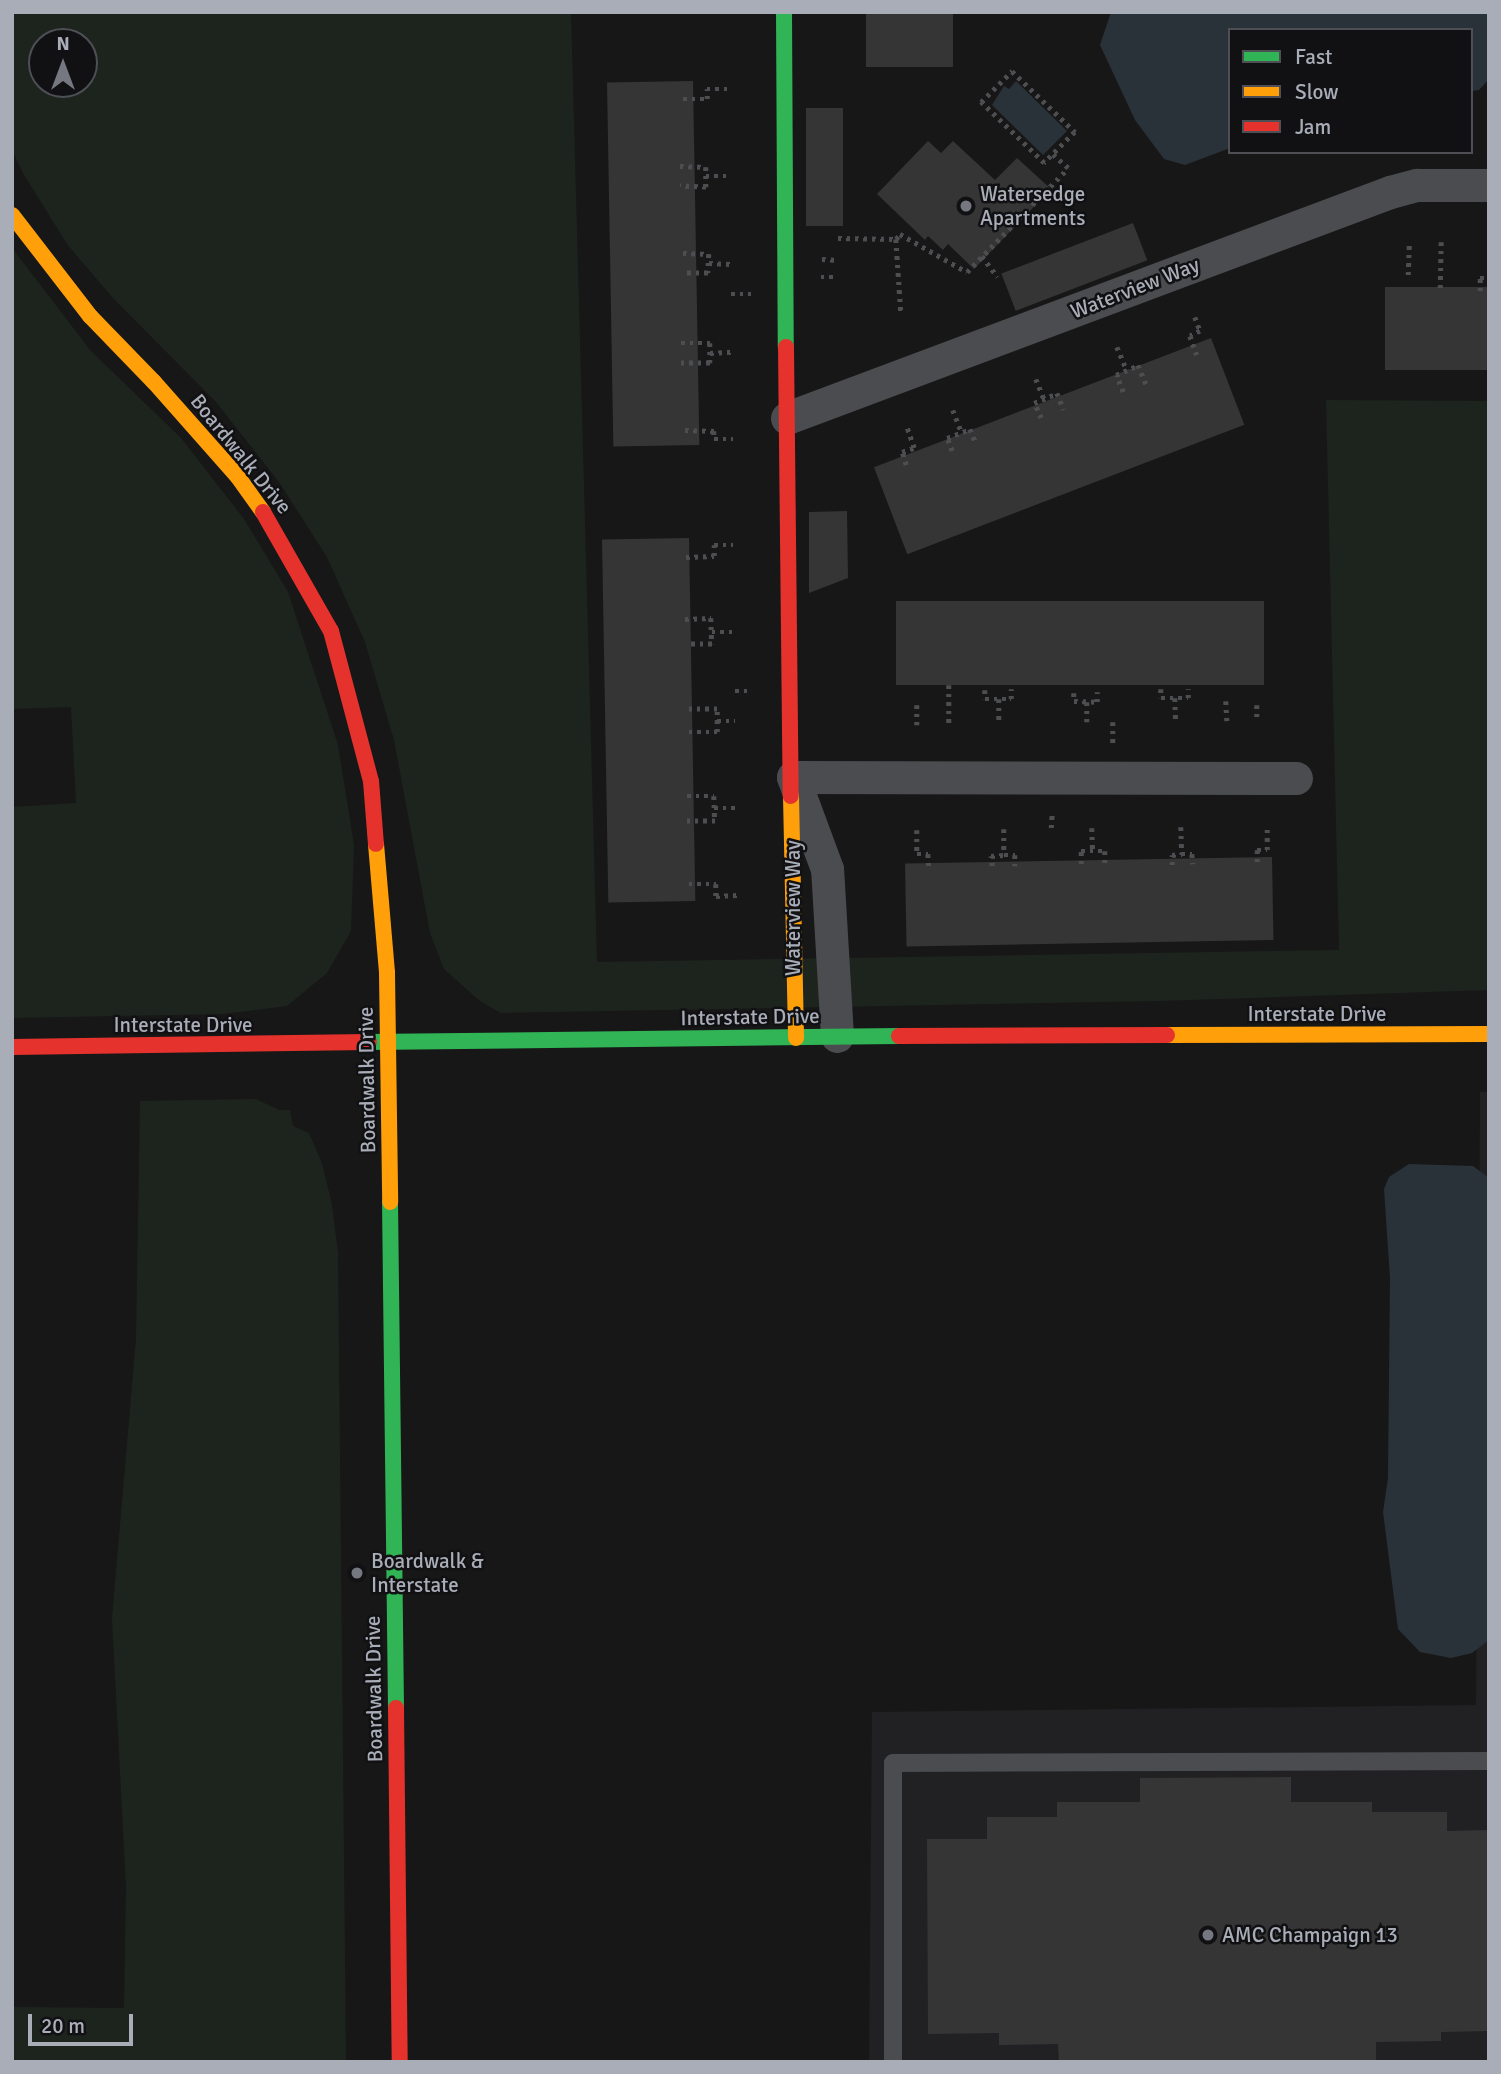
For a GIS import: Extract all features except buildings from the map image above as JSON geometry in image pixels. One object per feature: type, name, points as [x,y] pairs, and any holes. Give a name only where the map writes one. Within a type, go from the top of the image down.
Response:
[{"type":"street","name":"Waterview Way","points":[[784,12],[788,655],[793,777],[796,1038]]},
{"type":"street","name":"Waterview Way","points":[[787,418],[1390,192],[1417,184],[1489,186]]},
{"type":"street","name":"Boardwalk Drive","points":[[12,215],[90,316],[154,382],[237,477],[277,532],[331,631],[371,782],[387,973],[400,2062]]},
{"type":"street","name":"Waterview Way","points":[[793,777],[827,869],[837,1036]]},
{"type":"street","points":[[793,777],[1296,778]]},
{"type":"street","name":"Interstate Drive","points":[[12,1047],[837,1036],[1489,1034]]},
{"type":"lane","points":[[894,2062],[893,1763],[1489,1760]]},
{"type":"path","points":[[1012,71],[1075,132],[1053,155],[1044,163],[981,102],[1012,71]]},
{"type":"path","points":[[682,99],[707,99],[707,89],[728,89]]},
{"type":"path","points":[[901,313],[896,239],[900,234],[967,272],[1068,168],[1053,155]]},
{"type":"path","points":[[680,166],[706,167],[706,187],[680,186]]},
{"type":"path","points":[[706,176],[729,176]]},
{"type":"path","points":[[838,239],[896,239]]},
{"type":"path","points":[[1408,275],[1409,242]]},
{"type":"path","points":[[1440,288],[1441,242]]},
{"type":"path","points":[[684,253],[709,254],[708,273],[685,273]]},
{"type":"path","points":[[982,256],[999,277]]},
{"type":"path","points":[[709,263],[730,264]]},
{"type":"path","points":[[1480,291],[1480,278],[1489,278]]},
{"type":"path","points":[[1195,317],[1200,331],[1190,336],[1197,355]]},
{"type":"path","points":[[681,343],[710,343],[710,363],[681,363]]},
{"type":"path","points":[[1117,347],[1127,370]]},
{"type":"path","points":[[710,353],[732,352]]},
{"type":"path","points":[[1123,391],[1116,374],[1138,365],[1146,384]]},
{"type":"path","points":[[1036,379],[1044,398]]},
{"type":"path","points":[[1041,418],[1034,403],[1056,393],[1064,410]]},
{"type":"path","points":[[953,410],[962,433]]},
{"type":"path","points":[[906,465],[902,452],[914,448],[907,428]]},
{"type":"path","points":[[952,451],[947,438],[970,429],[975,443]]},
{"type":"path","points":[[685,430],[714,431],[714,439],[733,439]]},
{"type":"path","points":[[686,558],[714,556],[714,545],[733,545]]},
{"type":"path","points":[[685,619],[711,618],[712,644],[687,644]]},
{"type":"path","points":[[712,632],[734,632]]},
{"type":"path","points":[[948,685],[948,725]]},
{"type":"path","points":[[985,690],[985,699],[1011,699],[1011,689]]},
{"type":"path","points":[[1161,690],[1161,698],[1188,698],[1188,690]]},
{"type":"path","points":[[1074,693],[1074,701],[1097,702],[1097,692]]},
{"type":"path","points":[[1175,698],[1176,721]]},
{"type":"path","points":[[999,699],[999,723]]},
{"type":"path","points":[[1226,701],[1227,720]]},
{"type":"path","points":[[1087,702],[1087,722]]},
{"type":"path","points":[[918,705],[918,725]]},
{"type":"path","points":[[1257,705],[1257,720]]},
{"type":"path","points":[[689,709],[717,709],[717,732],[689,732]]},
{"type":"path","points":[[717,720],[735,720]]},
{"type":"path","points":[[687,796],[714,796],[715,821],[687,821]]},
{"type":"path","points":[[714,808],[736,808]]},
{"type":"path","points":[[1257,862],[1257,849],[1267,849],[1267,825]]},
{"type":"path","points":[[1181,827],[1182,854]]},
{"type":"path","points":[[1092,828],[1093,851]]},
{"type":"path","points":[[1004,829],[1004,855]]},
{"type":"path","points":[[918,830],[917,854],[928,854],[929,867]]},
{"type":"path","points":[[1081,864],[1081,851],[1105,851],[1105,865]]},
{"type":"path","points":[[1172,865],[1172,855],[1182,854],[1192,854],[1193,864]]},
{"type":"path","points":[[992,866],[991,856],[1004,855],[1015,855],[1015,866]]},
{"type":"path","points":[[689,884],[716,884],[716,896],[737,895]]},
{"type":"shaded area","points":[[12,12],[571,12],[597,962],[1339,950],[1326,400],[1489,401],[1489,990],[1160,1001],[501,1013],[480,1001],[444,969],[430,933],[394,740],[365,642],[327,557],[279,482],[216,402],[112,297],[67,244],[23,173],[12,150]]},
{"type":"shaded area","points":[[1111,12],[1489,12],[1489,79],[1479,90],[1473,91],[1473,28],[1228,28],[1228,149],[1185,165],[1164,159],[1135,120],[1100,45]]},
{"type":"shaded area","points":[[1016,81],[1067,131],[1043,155],[992,105],[1004,86],[1009,89]]},
{"type":"shaded area","points":[[12,248],[91,351],[181,438],[244,519],[288,592],[338,745],[354,845],[351,931],[327,973],[287,1006],[223,1014],[12,1018],[13,807],[76,803],[71,707],[12,709]]},
{"type":"shaded area","name":"AMC Champaign 13","points":[[1480,1092],[1489,1092],[1489,2062],[869,2062],[872,1712],[1476,1705]]},
{"type":"shaded area","points":[[256,1099],[279,1110],[290,1110],[293,1126],[309,1133],[322,1163],[332,1205],[338,1253],[346,2062],[12,2062],[12,2007],[124,2008],[126,1887],[112,1618],[136,1339],[140,1101]]},
{"type":"shaded area","points":[[1409,1164],[1473,1166],[1489,1178],[1489,1640],[1472,1653],[1451,1658],[1420,1652],[1398,1629],[1383,1512],[1388,1478],[1390,1278],[1384,1189],[1389,1177]]},
{"type":"traffic: fast","points":[[784,12],[786,347]]},
{"type":"traffic: fast","points":[[369,1042],[899,1036]]},
{"type":"traffic: fast","points":[[390,1202],[396,1708]]},
{"type":"traffic: slow","points":[[12,215],[90,316],[154,382],[238,477],[263,512]]},
{"type":"traffic: slow","points":[[791,796],[796,1038]]},
{"type":"traffic: slow","points":[[376,844],[387,973],[390,1202]]},
{"type":"traffic: slow","points":[[1167,1035],[1489,1034]]},
{"type":"traffic: jam","points":[[786,347],[791,796]]},
{"type":"traffic: jam","points":[[263,512],[331,631],[371,781],[376,844]]},
{"type":"traffic: jam","points":[[899,1036],[1167,1035]]},
{"type":"traffic: jam","points":[[12,1047],[369,1042]]},
{"type":"traffic: jam","points":[[396,1708],[400,2062]]},
{"type":"place","name":"Watersedge Apartments","points":[[966,206]]},
{"type":"place","name":"Boardwalk & Interstate","points":[[357,1573]]},
{"type":"place","name":"AMC Champaign 13","points":[[1208,1935]]}]
